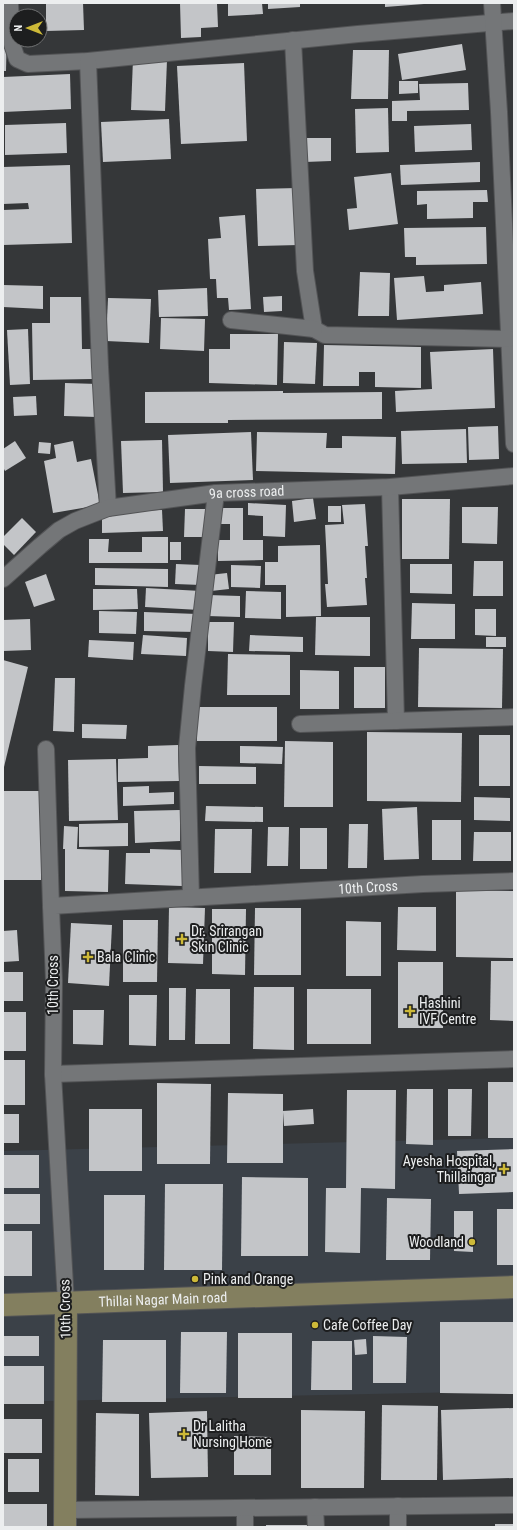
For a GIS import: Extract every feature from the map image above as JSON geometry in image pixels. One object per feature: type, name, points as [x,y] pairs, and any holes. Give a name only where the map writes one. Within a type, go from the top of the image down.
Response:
[{"type":"street","points":[[10,3],[12,44],[18,59],[28,64],[88,61],[293,40],[514,21]]},
{"type":"street","points":[[492,3],[499,112],[514,444]]},
{"type":"street","points":[[293,40],[305,271],[314,329]]},
{"type":"street","points":[[88,61],[100,367],[108,508]]},
{"type":"street","points":[[231,320],[314,329],[325,335],[509,339]]},
{"type":"street","name":"9a cross road","points":[[3,579],[60,530],[75,521],[108,508],[216,493],[390,487],[514,476]]},
{"type":"street","points":[[390,487],[396,721]]},
{"type":"street","points":[[191,898],[187,748],[216,493]]},
{"type":"street","points":[[300,724],[514,717]]},
{"type":"street","points":[[46,749],[51,906]]},
{"type":"street","name":"10th Cross","points":[[65,1519],[66,1303],[52,1074],[54,981],[51,906],[416,884],[514,881]]},
{"type":"street","points":[[52,1074],[514,1059]]},
{"type":"street","name":"Thillai Nagar Main road","points":[[3,1305],[514,1287]]},
{"type":"street","points":[[65,1519],[245,1508],[514,1505]]},
{"type":"street","points":[[398,1506],[398,1527]]},
{"type":"street","points":[[315,1507],[316,1527]]},
{"type":"street","points":[[245,1508],[245,1527]]},
{"type":"shaded area","points":[[514,1138],[514,1391],[3,1402],[3,1151]]},
{"type":"building","points":[[46,3],[83,3],[84,30],[48,31],[48,8],[46,8]]},
{"type":"building","points":[[180,3],[217,3],[218,27],[201,28],[201,37],[181,38]]},
{"type":"building","points":[[228,3],[262,3],[263,14],[228,16]]},
{"type":"building","points":[[268,3],[300,3],[300,7],[268,9]]},
{"type":"building","points":[[385,3],[424,3],[424,4],[385,7]]},
{"type":"building","points":[[3,28],[7,28],[6,71],[3,71]]},
{"type":"building","points":[[462,44],[466,70],[402,80],[398,54]]},
{"type":"building","points":[[353,50],[389,50],[388,99],[351,99]]},
{"type":"building","points":[[133,59],[167,60],[165,111],[131,110]]},
{"type":"building","points":[[244,63],[247,141],[181,144],[177,66]]},
{"type":"building","points":[[70,74],[71,109],[3,112],[3,77]]},
{"type":"building","points":[[399,81],[418,81],[418,93],[399,94]]},
{"type":"building","points":[[468,83],[469,110],[407,111],[407,121],[392,121],[392,101],[420,100],[419,84]]},
{"type":"building","points":[[388,108],[389,152],[356,153],[355,109]]},
{"type":"building","points":[[169,119],[171,159],[103,162],[101,122]]},
{"type":"building","points":[[66,123],[67,153],[5,155],[5,125]]},
{"type":"building","points":[[471,124],[472,150],[415,152],[414,126]]},
{"type":"building","points":[[305,138],[331,138],[331,161],[305,162]]},
{"type":"building","points":[[480,162],[480,182],[401,185],[400,165]]},
{"type":"building","points":[[70,165],[72,243],[3,245],[3,210],[29,209],[28,203],[3,204],[3,167]]},
{"type":"building","points":[[391,173],[398,224],[349,230],[347,209],[357,208],[354,177]]},
{"type":"building","points":[[297,188],[299,245],[258,246],[256,189]]},
{"type":"building","points":[[487,190],[488,202],[473,202],[473,218],[427,219],[427,204],[417,205],[417,191]]},
{"type":"building","points":[[245,215],[251,309],[229,310],[228,298],[217,298],[216,279],[210,279],[208,239],[221,238],[219,217]]},
{"type":"building","points":[[486,227],[487,264],[416,265],[416,257],[405,257],[404,228]]},
{"type":"building","points":[[360,272],[390,273],[389,316],[358,316]]},
{"type":"building","points":[[424,276],[426,292],[444,291],[444,285],[481,282],[483,314],[397,320],[394,278]]},
{"type":"building","points":[[3,285],[43,286],[43,309],[3,307]]},
{"type":"building","points":[[207,288],[208,316],[159,317],[158,290]]},
{"type":"building","points":[[282,296],[282,311],[264,312],[263,297]]},
{"type":"building","points":[[50,297],[81,297],[82,349],[92,349],[92,379],[33,380],[32,323],[50,323]]},
{"type":"building","points":[[108,298],[151,299],[149,343],[106,341]]},
{"type":"building","points":[[161,318],[205,319],[204,351],[160,349]]},
{"type":"building","points":[[28,329],[30,384],[10,385],[7,330]]},
{"type":"building","points":[[230,334],[278,334],[277,385],[209,383],[209,349],[230,349]]},
{"type":"building","points":[[284,342],[317,343],[315,384],[283,383]]},
{"type":"building","points":[[324,345],[421,347],[421,388],[375,387],[375,372],[359,372],[359,386],[323,386]]},
{"type":"building","points":[[493,349],[495,408],[396,412],[395,391],[432,389],[430,352]]},
{"type":"building","points":[[65,383],[98,384],[97,417],[64,416]]},
{"type":"building","points":[[283,391],[283,393],[382,392],[382,419],[228,420],[228,423],[145,423],[145,392]]},
{"type":"building","points":[[36,396],[37,415],[14,416],[13,397]]},
{"type":"building","points":[[498,426],[499,459],[469,460],[468,427]]},
{"type":"building","points":[[466,429],[467,463],[402,464],[401,431]]},
{"type":"building","points":[[251,432],[253,480],[170,483],[168,435]]},
{"type":"building","points":[[257,432],[327,433],[326,448],[342,448],[342,436],[396,437],[395,474],[256,471]]},
{"type":"building","points":[[162,440],[163,492],[123,493],[121,441]]},
{"type":"building","points":[[15,441],[26,458],[5,471],[3,467],[3,449]]},
{"type":"building","points":[[73,441],[77,462],[91,459],[100,505],[53,513],[44,461],[56,458],[54,445]]},
{"type":"building","points":[[39,442],[51,443],[50,454],[38,453]]},
{"type":"building","points":[[313,498],[316,519],[294,522],[292,501]]},
{"type":"building","points":[[402,499],[450,499],[449,559],[402,559]]},
{"type":"building","points":[[248,503],[286,505],[285,537],[263,536],[263,516],[248,515]]},
{"type":"building","points":[[365,504],[368,546],[365,546],[367,605],[327,607],[325,584],[328,584],[325,525],[344,524],[342,505]]},
{"type":"building","points":[[328,506],[341,506],[341,522],[328,522]]},
{"type":"building","points":[[462,507],[498,507],[497,544],[462,543]]},
{"type":"building","points":[[219,508],[243,508],[243,540],[263,540],[263,560],[218,561],[218,540],[230,540],[230,524],[219,524]]},
{"type":"building","points":[[185,509],[210,509],[209,537],[184,537]]},
{"type":"building","points":[[162,510],[163,531],[102,533],[102,512]]},
{"type":"building","points":[[22,518],[36,532],[14,555],[3,544],[3,537]]},
{"type":"building","points":[[142,537],[168,537],[168,563],[89,563],[89,539],[109,539],[108,552],[142,552]]},
{"type":"building","points":[[170,542],[181,542],[181,560],[170,560]]},
{"type":"building","points":[[320,545],[321,616],[286,617],[286,585],[265,585],[265,562],[278,562],[278,546]]},
{"type":"building","points":[[474,561],[503,561],[503,596],[473,596]]},
{"type":"building","points":[[176,564],[201,565],[201,585],[175,584]]},
{"type":"building","points":[[410,564],[452,564],[452,594],[410,593]]},
{"type":"building","points":[[231,565],[261,566],[260,588],[231,587]]},
{"type":"building","points":[[95,568],[168,569],[168,587],[95,585]]},
{"type":"building","points":[[227,573],[229,589],[211,591],[209,575]]},
{"type":"building","points":[[46,574],[55,600],[34,607],[25,582]]},
{"type":"building","points":[[146,588],[201,591],[200,610],[145,607]]},
{"type":"building","points":[[93,589],[137,589],[138,609],[93,610]]},
{"type":"building","points":[[246,591],[281,592],[281,619],[245,618]]},
{"type":"building","points":[[208,595],[240,596],[240,617],[207,616]]},
{"type":"building","points":[[412,603],[455,604],[455,639],[411,639]]},
{"type":"building","points":[[475,609],[496,609],[496,636],[475,635]]},
{"type":"building","points":[[99,611],[137,612],[136,634],[99,633]]},
{"type":"building","points":[[144,612],[197,614],[197,632],[144,631]]},
{"type":"building","points":[[316,617],[370,617],[370,656],[315,655]]},
{"type":"building","points":[[30,619],[31,650],[3,651],[3,620]]},
{"type":"building","points":[[208,622],[234,622],[233,652],[208,651]]},
{"type":"building","points":[[143,635],[187,638],[186,656],[141,654]]},
{"type":"building","points":[[250,635],[303,637],[303,652],[249,651]]},
{"type":"building","points":[[486,637],[506,637],[506,647],[486,647]]},
{"type":"building","points":[[89,640],[134,642],[133,660],[88,657]]},
{"type":"building","points":[[419,648],[503,649],[502,708],[418,707]]},
{"type":"building","points":[[228,654],[290,655],[290,695],[227,695]]},
{"type":"building","points":[[3,660],[28,667],[4,767],[3,767]]},
{"type":"building","points":[[354,667],[385,667],[385,708],[354,708]]},
{"type":"building","points":[[300,670],[339,671],[339,709],[300,709]]},
{"type":"building","points":[[55,678],[75,678],[74,732],[53,731]]},
{"type":"building","points":[[197,707],[277,707],[277,741],[197,741]]},
{"type":"building","points":[[82,724],[127,725],[126,739],[82,738]]},
{"type":"building","points":[[367,732],[462,733],[461,802],[367,801]]},
{"type":"building","points":[[479,735],[510,735],[510,786],[479,786]]},
{"type":"building","points":[[285,741],[333,742],[333,807],[284,807]]},
{"type":"building","points":[[178,745],[179,781],[118,782],[118,759],[148,758],[148,746]]},
{"type":"building","points":[[240,746],[283,747],[282,764],[240,763]]},
{"type":"building","points":[[116,759],[118,820],[69,821],[68,760]]},
{"type":"building","points":[[199,766],[256,767],[256,784],[199,784]]},
{"type":"building","points":[[149,786],[149,793],[174,792],[174,804],[123,806],[123,787]]},
{"type":"building","points":[[3,791],[41,791],[41,880],[3,880]]},
{"type":"building","points":[[474,797],[510,798],[510,821],[474,820]]},
{"type":"building","points":[[206,806],[263,807],[263,822],[205,821]]},
{"type":"building","points":[[417,807],[419,859],[384,860],[382,809]]},
{"type":"building","points":[[180,810],[180,841],[135,843],[134,811]]},
{"type":"building","points":[[432,820],[461,820],[461,860],[432,860]]},
{"type":"building","points":[[128,823],[128,846],[79,847],[79,824]]},
{"type":"building","points":[[349,824],[368,824],[367,868],[348,868]]},
{"type":"building","points":[[64,826],[78,827],[77,849],[109,850],[108,892],[65,891],[65,849],[63,849]]},
{"type":"building","points":[[268,827],[289,827],[288,866],[267,866]]},
{"type":"building","points":[[300,828],[327,828],[327,869],[300,869]]},
{"type":"building","points":[[215,829],[252,829],[251,873],[214,873]]},
{"type":"building","points":[[474,832],[511,832],[511,861],[473,861]]},
{"type":"building","points":[[150,849],[183,850],[182,886],[125,884],[126,853],[150,853]]},
{"type":"building","points":[[456,890],[514,891],[514,958],[456,957]]},
{"type":"building","points":[[169,907],[205,908],[203,964],[168,963]]},
{"type":"building","points":[[398,907],[436,907],[436,951],[397,950]]},
{"type":"building","points":[[255,908],[301,908],[301,975],[254,975]]},
{"type":"building","points":[[212,909],[246,909],[245,975],[212,974]]},
{"type":"building","points":[[123,920],[158,920],[157,982],[123,982]]},
{"type":"building","points":[[346,921],[381,922],[381,976],[346,976]]},
{"type":"building","points":[[71,923],[112,925],[109,986],[68,983]]},
{"type":"building","points":[[17,930],[19,961],[3,962],[3,931]]},
{"type":"building","points":[[491,961],[514,961],[514,1021],[490,1020]]},
{"type":"building","points":[[398,962],[443,962],[443,1028],[398,1028]]},
{"type":"building","points":[[3,972],[23,972],[23,1001],[3,1001]]},
{"type":"building","points":[[254,987],[294,987],[294,1050],[253,1049]]},
{"type":"building","points":[[169,988],[186,988],[185,1040],[169,1040]]},
{"type":"building","points":[[196,989],[230,989],[230,1044],[195,1044]]},
{"type":"building","points":[[307,989],[371,989],[371,1044],[307,1044]]},
{"type":"building","points":[[129,995],[157,995],[156,1046],[129,1045]]},
{"type":"building","points":[[73,1010],[104,1010],[103,1045],[73,1044]]},
{"type":"building","points":[[3,1012],[26,1012],[26,1051],[3,1051]]},
{"type":"building","points":[[3,1060],[25,1060],[25,1105],[3,1105]]},
{"type":"building","points":[[488,1082],[514,1082],[514,1138],[488,1138]]},
{"type":"building","points":[[157,1083],[211,1084],[210,1164],[157,1164]]},
{"type":"building","points":[[407,1089],[433,1089],[433,1145],[406,1144]]},
{"type":"building","points":[[448,1089],[472,1089],[471,1136],[448,1136]]},
{"type":"building","points":[[347,1090],[396,1090],[395,1189],[361,1188],[360,1253],[325,1252],[326,1188],[346,1188]]},
{"type":"building","points":[[228,1093],[283,1094],[283,1111],[313,1109],[314,1124],[284,1126],[283,1112],[283,1163],[227,1163]]},
{"type":"building","points":[[89,1109],[142,1109],[142,1171],[89,1171]]},
{"type":"building","points":[[3,1114],[19,1114],[19,1143],[3,1143]]},
{"type":"building","points":[[514,1149],[514,1192],[459,1194],[457,1151]]},
{"type":"building","points":[[3,1155],[39,1155],[39,1188],[3,1188]]},
{"type":"building","points":[[242,1177],[308,1178],[308,1256],[241,1256]]},
{"type":"building","points":[[165,1184],[223,1184],[222,1270],[164,1270]]},
{"type":"building","points":[[3,1194],[40,1194],[40,1224],[3,1224]]},
{"type":"building","points":[[104,1195],[145,1195],[144,1270],[104,1270]]},
{"type":"building","points":[[387,1198],[431,1199],[430,1260],[386,1260]]},
{"type":"building","points":[[497,1209],[514,1209],[514,1265],[497,1265]]},
{"type":"building","points":[[454,1211],[473,1211],[473,1252],[454,1251]]},
{"type":"building","points":[[3,1231],[32,1231],[32,1276],[3,1276]]},
{"type":"building","points":[[440,1322],[514,1322],[514,1394],[440,1393]]},
{"type":"building","points":[[181,1332],[227,1332],[226,1393],[180,1393]]},
{"type":"building","points":[[238,1333],[292,1333],[292,1398],[238,1398]]},
{"type":"building","points":[[3,1336],[39,1336],[39,1356],[3,1356]]},
{"type":"building","points":[[373,1336],[407,1337],[406,1383],[373,1383]]},
{"type":"building","points":[[366,1339],[367,1354],[355,1355],[354,1340]]},
{"type":"building","points":[[103,1340],[166,1340],[166,1402],[102,1402]]},
{"type":"building","points":[[312,1341],[352,1341],[352,1390],[311,1390]]},
{"type":"building","points":[[3,1366],[44,1366],[44,1404],[3,1404]]},
{"type":"building","points":[[382,1405],[438,1406],[437,1480],[381,1480]]},
{"type":"building","points":[[514,1408],[514,1478],[443,1480],[441,1410]]},
{"type":"building","points":[[301,1410],[365,1411],[364,1488],[301,1488]]},
{"type":"building","points":[[207,1411],[208,1477],[151,1478],[149,1413]]},
{"type":"building","points":[[96,1413],[139,1414],[139,1496],[95,1495]]},
{"type":"building","points":[[3,1419],[42,1419],[42,1453],[3,1453]]},
{"type":"building","points":[[234,1436],[271,1437],[271,1475],[234,1475]]},
{"type":"building","points":[[8,1459],[39,1459],[39,1492],[8,1492]]},
{"type":"building","points":[[3,1504],[47,1504],[47,1527],[3,1527]]},
{"type":"building","points":[[495,1524],[514,1524],[514,1527],[495,1527]]},
{"type":"building","points":[[266,1525],[308,1525],[308,1527],[266,1527]]},
{"type":"place","name":"Dr. Srirangan Skin Clinic","points":[[182,939]]},
{"type":"place","name":"Bala Clinic","points":[[88,957]]},
{"type":"place","name":"Hashini IVF Centre","points":[[410,1011]]},
{"type":"place","name":"Ayesha Hospital, Thillaingar","points":[[504,1169]]},
{"type":"place","name":"Woodland","points":[[472,1242]]},
{"type":"place","name":"Pink and Orange","points":[[195,1279]]},
{"type":"place","name":"Cafe Coffee Day","points":[[315,1325]]},
{"type":"place","name":"Dr Lalitha Nursing Home","points":[[184,1434]]}]
